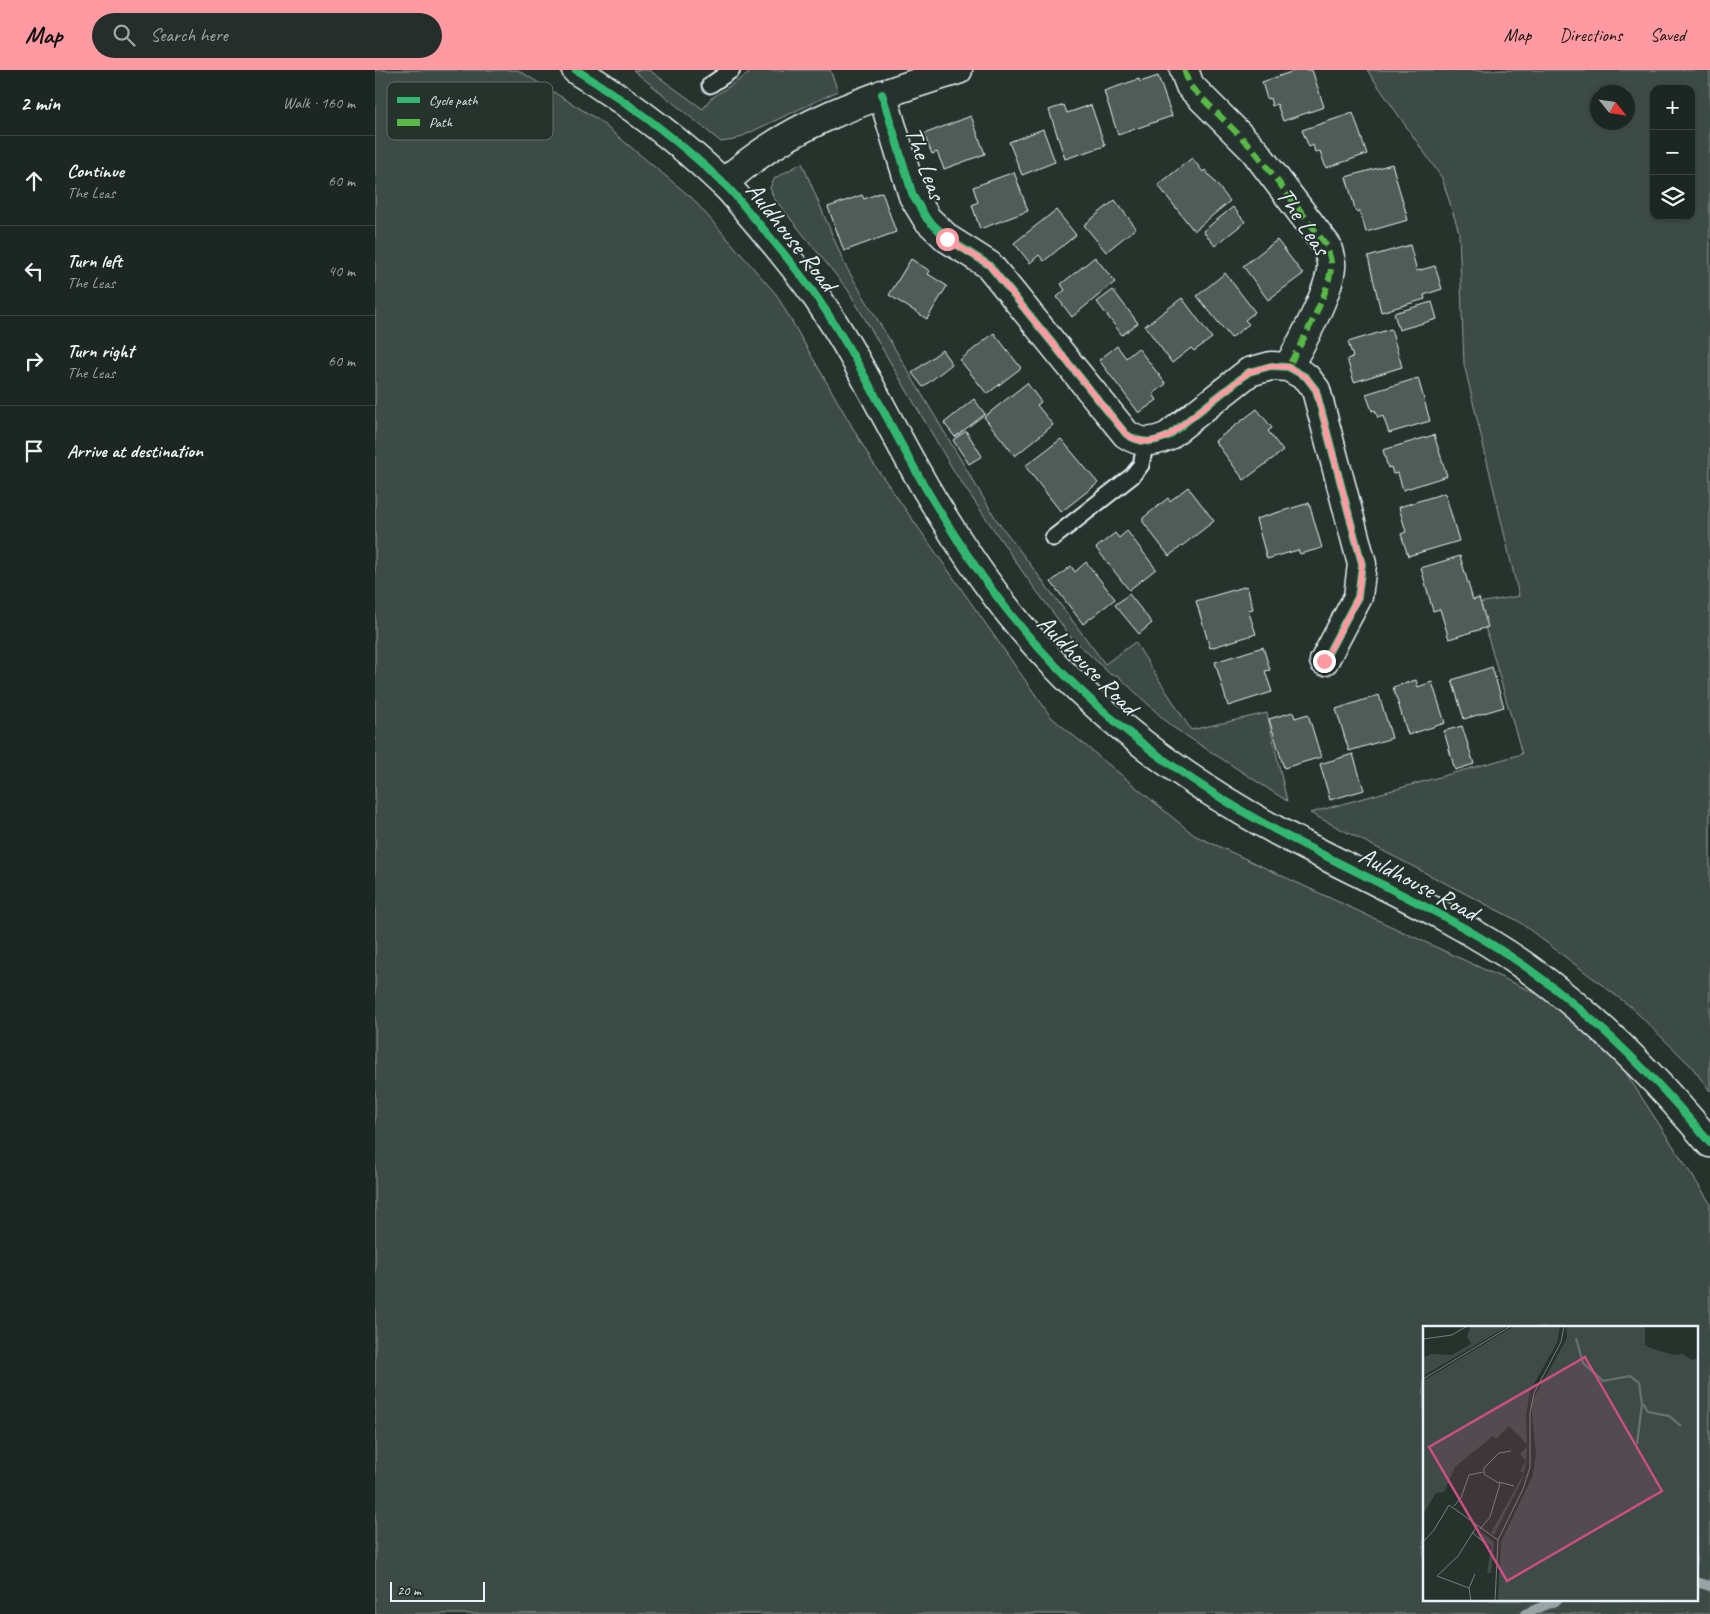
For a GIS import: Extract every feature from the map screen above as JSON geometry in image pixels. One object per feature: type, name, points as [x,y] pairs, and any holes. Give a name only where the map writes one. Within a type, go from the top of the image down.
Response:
[{"type":"street","name":"Auldhouse Road","points":[[577,70],[623,101],[724,183],[770,236],[818,299],[856,362],[925,486],[967,554],[1040,649],[1086,694],[1128,732],[1176,768],[1225,799],[1277,831],[1442,917],[1525,967],[1591,1019],[1619,1044],[1659,1083],[1710,1143]]},
{"type":"street","points":[[724,183],[763,151],[841,109],[881,94],[909,77],[958,70]]},
{"type":"street","name":"The Leas","points":[[1184,70],[1190,86],[1254,150],[1327,246],[1331,263],[1330,274],[1309,331],[1288,367]]},
{"type":"street","name":"The Leas","points":[[881,94],[913,196],[927,219],[947,239],[989,265],[1126,434],[1135,440],[1146,442]]},
{"type":"street","points":[[1146,442],[1156,442],[1168,436],[1249,372],[1271,366],[1288,367],[1306,377],[1316,390],[1362,564],[1358,597],[1324,661]]},
{"type":"lane","points":[[710,85],[732,70]]},
{"type":"lane","points":[[1053,538],[1132,476],[1141,464],[1146,442]]},
{"type":"shaded area","points":[[375,70],[518,70],[537,82],[387,82],[387,140],[553,140],[553,92],[597,119],[692,198],[776,294],[873,463],[1051,717],[1194,835],[1591,1019],[1710,1203],[1710,1614],[375,1614]]},
{"type":"shaded area","points":[[633,70],[649,70],[703,109],[710,99],[754,70],[830,70],[838,91],[734,140],[721,142]]},
{"type":"shaded area","points":[[1367,70],[1710,70],[1710,1091],[1691,1066],[1631,1007],[1518,921],[1310,813],[1522,754],[1478,603],[1519,596],[1464,364],[1459,232],[1442,178]]},
{"type":"shaded area","points":[[802,163],[845,265],[996,519],[1105,664],[1135,642],[1191,730],[1267,713],[1287,801],[1171,726],[1117,675],[1111,675],[1071,637],[1027,578],[955,473],[848,290],[773,197],[770,187],[775,178]]},
{"type":"building","points":[[1297,70],[1312,70],[1324,107],[1283,121],[1277,104],[1272,106],[1270,98],[1267,99],[1262,82]]},
{"type":"building","points":[[1158,76],[1172,116],[1118,135],[1104,91],[1139,79],[1140,82]]},
{"type":"building","points":[[1064,105],[1067,113],[1091,105],[1105,146],[1065,159],[1049,110]]},
{"type":"building","points":[[1353,113],[1367,154],[1326,168],[1320,151],[1315,152],[1313,145],[1309,147],[1302,130]]},
{"type":"building","points":[[971,116],[985,154],[944,169],[937,152],[932,154],[924,134]]},
{"type":"building","points":[[1043,129],[1055,162],[1022,175],[1009,142]]},
{"type":"building","points":[[1192,158],[1203,172],[1205,170],[1230,201],[1194,231],[1158,185]]},
{"type":"building","points":[[1392,164],[1408,220],[1366,232],[1360,211],[1356,212],[1346,177]]},
{"type":"building","points":[[1014,172],[1028,211],[980,229],[972,205],[978,202],[973,187]]},
{"type":"building","points":[[882,192],[896,232],[844,251],[828,207],[862,195],[864,199]]},
{"type":"building","points":[[1115,200],[1136,228],[1106,252],[1084,225]]},
{"type":"building","points":[[1233,207],[1245,222],[1215,246],[1203,231]]},
{"type":"building","points":[[1056,210],[1076,235],[1044,261],[1039,255],[1030,263],[1014,243]]},
{"type":"building","points":[[1277,240],[1303,274],[1268,300],[1243,266]]},
{"type":"building","points":[[1410,245],[1417,271],[1435,266],[1442,289],[1424,295],[1425,299],[1381,312],[1368,257]]},
{"type":"building","points":[[1095,257],[1115,282],[1072,317],[1057,297],[1065,290],[1061,284]]},
{"type":"building","points":[[911,259],[930,271],[928,274],[947,286],[927,319],[889,295]]},
{"type":"building","points":[[1225,273],[1255,312],[1245,320],[1249,324],[1231,338],[1197,296]]},
{"type":"building","points":[[1113,290],[1138,323],[1122,335],[1097,302]]},
{"type":"building","points":[[1182,298],[1212,338],[1194,351],[1191,348],[1172,363],[1145,326]]},
{"type":"building","points":[[1432,302],[1437,319],[1399,330],[1394,313]]},
{"type":"building","points":[[1391,329],[1402,367],[1354,382],[1347,359],[1353,357],[1348,342]]},
{"type":"building","points":[[994,333],[1021,368],[987,394],[960,360]]},
{"type":"building","points":[[1117,346],[1126,358],[1138,348],[1166,384],[1153,394],[1157,400],[1139,413],[1099,360]]},
{"type":"building","points":[[942,350],[952,364],[923,387],[912,373]]},
{"type":"building","points":[[1418,378],[1430,421],[1389,433],[1383,416],[1378,418],[1375,410],[1372,411],[1366,394]]},
{"type":"building","points":[[1027,383],[1041,402],[1037,405],[1053,425],[1015,456],[984,417]]},
{"type":"building","points":[[974,399],[985,414],[955,437],[944,423]]},
{"type":"building","points":[[1257,409],[1272,428],[1268,431],[1283,451],[1244,480],[1215,441]]},
{"type":"building","points":[[966,431],[982,456],[969,464],[953,440]]},
{"type":"building","points":[[1434,435],[1447,476],[1403,490],[1398,473],[1393,474],[1391,467],[1388,468],[1383,450]]},
{"type":"building","points":[[1061,439],[1098,483],[1061,512],[1025,466]]},
{"type":"building","points":[[1188,487],[1214,521],[1169,556],[1143,522],[1143,518],[1168,498],[1170,501]]},
{"type":"building","points":[[1445,493],[1459,541],[1408,556],[1401,534],[1406,532],[1399,507]]},
{"type":"building","points":[[1309,503],[1322,548],[1300,554],[1298,550],[1267,559],[1256,519]]},
{"type":"building","points":[[1127,531],[1156,569],[1129,590],[1096,548],[1115,533],[1119,538]]},
{"type":"building","points":[[1460,556],[1473,600],[1479,598],[1488,627],[1449,639],[1440,609],[1433,611],[1421,568]]},
{"type":"building","points":[[1086,562],[1115,599],[1083,624],[1051,582],[1071,566],[1075,572]]},
{"type":"building","points":[[1247,586],[1253,609],[1248,610],[1256,634],[1210,648],[1196,601]]},
{"type":"building","points":[[1129,594],[1152,623],[1139,634],[1115,605]]},
{"type":"building","points":[[1263,647],[1270,670],[1265,671],[1272,692],[1228,706],[1215,662]]},
{"type":"building","points":[[1492,667],[1504,707],[1464,719],[1452,680]]},
{"type":"building","points":[[1416,680],[1418,687],[1432,682],[1445,723],[1408,735],[1393,687]]},
{"type":"building","points":[[1379,695],[1392,738],[1349,751],[1336,709]]},
{"type":"building","points":[[1293,712],[1295,718],[1308,714],[1321,757],[1284,768],[1269,719]]},
{"type":"building","points":[[1462,726],[1474,764],[1455,770],[1444,731]]},
{"type":"building","points":[[1353,754],[1364,790],[1330,800],[1320,764]]},
{"type":"waterway","points":[[1697,1582],[1710,1586]]},
{"type":"waterway","points":[[1525,1614],[1552,1602]]},
{"type":"marked path","points":[[1184,70],[1190,86],[1254,150],[1327,246],[1331,262],[1331,272],[1327,285],[1315,315],[1288,367]]},
{"type":"cycle path","points":[[576,70],[633,108],[688,151],[731,190],[779,248],[811,289],[833,322],[925,487],[978,571],[1024,631],[1094,703],[1153,751],[1215,795],[1281,833],[1437,913],[1526,967],[1577,1006],[1624,1049],[1710,1143]]},
{"type":"cycle path","points":[[882,94],[913,196],[927,219],[948,239],[989,265],[1126,434],[1141,441],[1157,440],[1168,436],[1249,372],[1271,366],[1288,367],[1306,377],[1316,390],[1362,564],[1358,597],[1324,661]]},
{"type":"route","points":[[947,239],[989,265],[1126,434],[1135,440],[1156,442],[1168,436],[1249,372],[1271,366],[1288,367],[1306,377],[1316,390],[1362,564],[1358,597],[1324,661]]}]
